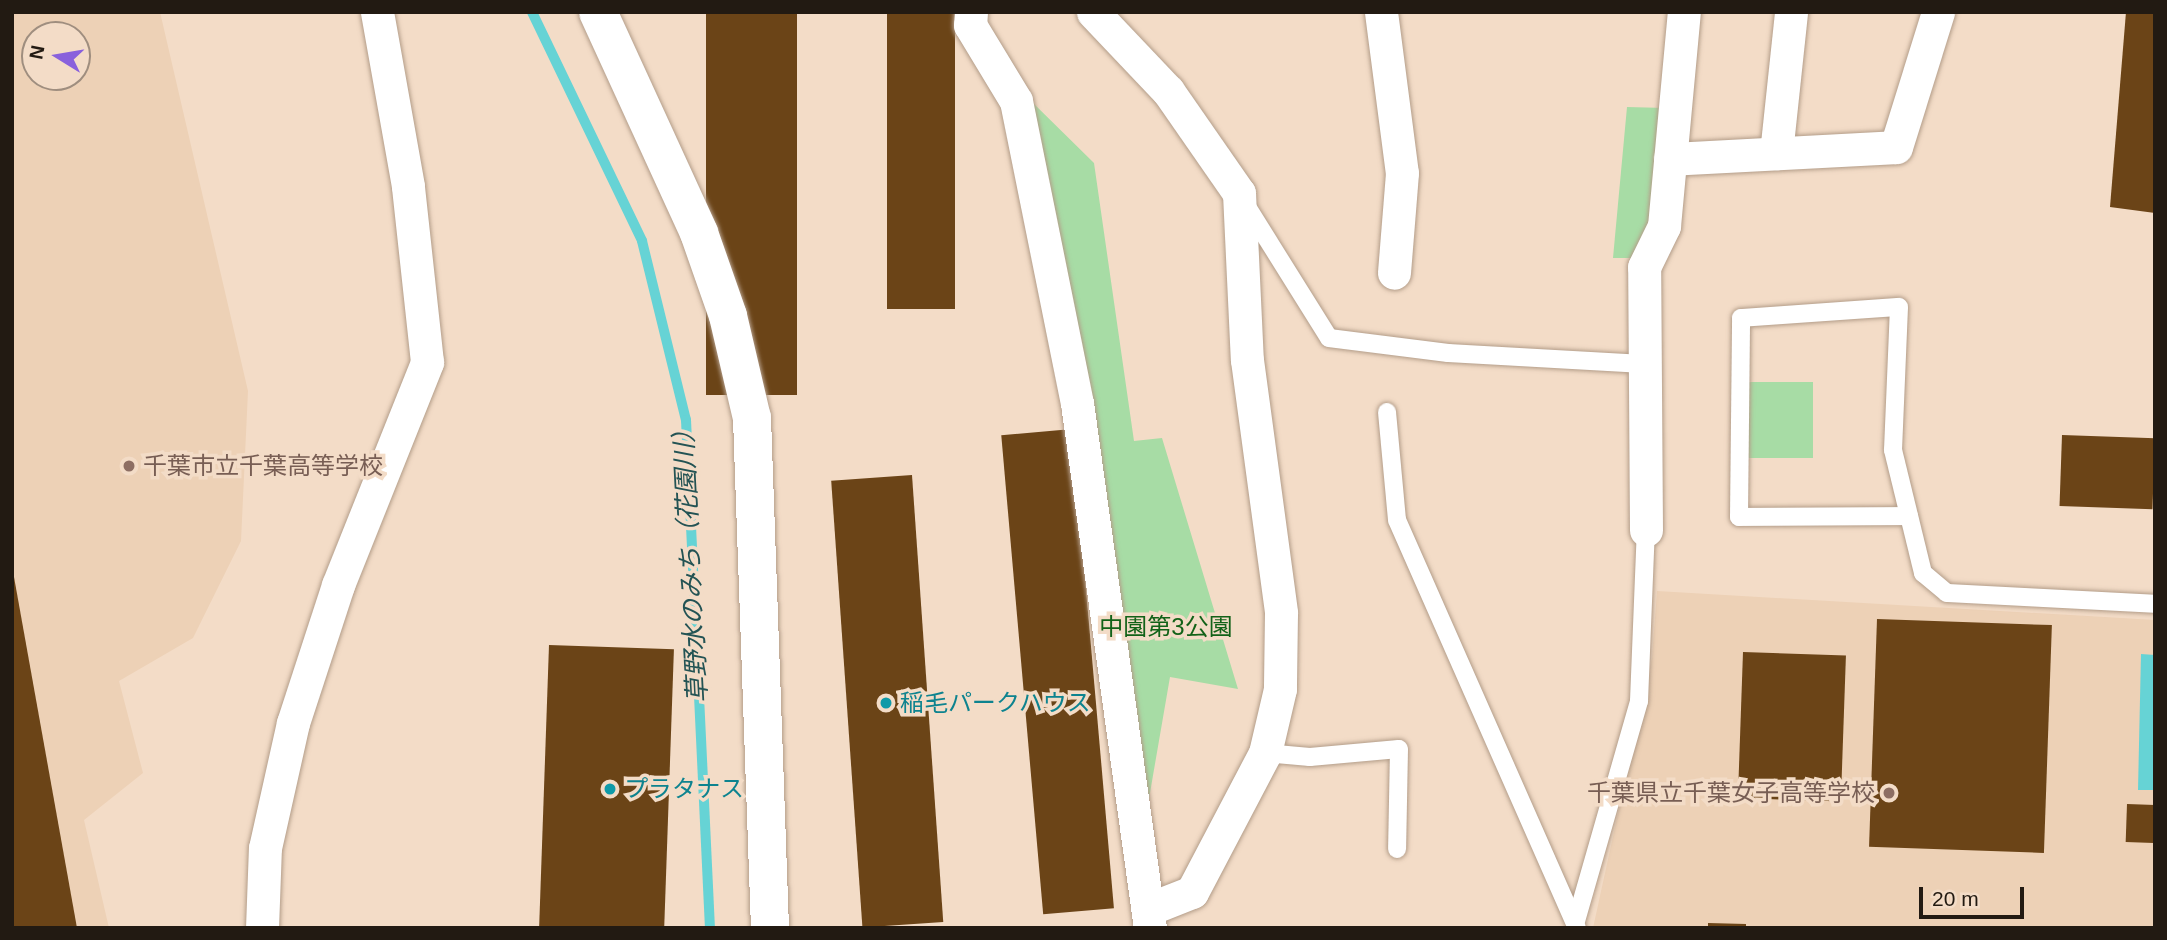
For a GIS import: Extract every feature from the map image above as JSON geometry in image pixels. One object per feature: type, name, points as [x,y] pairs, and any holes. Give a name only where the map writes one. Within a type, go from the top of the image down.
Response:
[{"type":"street","points":[[262,928],[265,848],[293,723],[338,585],[427,362],[408,186],[377,12]]},
{"type":"street","points":[[598,12],[699,233],[728,316],[752,418],[770,928]]},
{"type":"street","points":[[971,12],[970,25],[1016,102],[1071,375],[1150,918],[1192,892],[1265,753],[1280,689],[1281,613],[1247,360],[1238,193],[1168,91],[1093,12]]},
{"type":"street","points":[[1381,12],[1402,173],[1394,273]]},
{"type":"street","points":[[1646,530],[1644,267],[1664,226],[1684,12]]},
{"type":"street","points":[[1776,153],[1791,12]]},
{"type":"street","points":[[1670,159],[1896,147],[1938,12]]},
{"type":"lane","points":[[1238,193],[1329,338],[1448,353],[1644,364]]},
{"type":"lane","points":[[1909,516],[1739,517],[1741,318],[1899,307],[1893,450],[1923,573],[1947,593],[2155,604]]},
{"type":"lane","points":[[1387,412],[1396,520],[1576,925]]},
{"type":"lane","points":[[1576,925],[1639,701],[1646,530]]},
{"type":"lane","points":[[1265,753],[1310,757],[1399,749],[1397,849]]},
{"type":"shaded area","name":"千葉市立千葉高等学校","points":[[12,12],[160,12],[248,391],[241,541],[193,638],[119,681],[143,773],[84,820],[109,928],[12,928]]},
{"type":"shaded area","name":"千葉県立千葉女子高等学校","points":[[1657,591],[2155,620],[2155,928],[1593,928],[1652,658]]},
{"type":"green space","name":"中園第3公園","points":[[1031,101],[1094,163],[1134,441],[1162,438],[1238,689],[1170,677],[1146,816]]},
{"type":"green space","points":[[1627,107],[1666,108],[1655,228],[1640,258],[1613,258]]},
{"type":"green space","points":[[1748,382],[1813,382],[1813,458],[1748,458]]},
{"type":"water","points":[[2141,654],[2155,655],[2155,790],[2138,790]]},
{"type":"building","points":[[706,12],[797,12],[797,395],[706,395]]},
{"type":"building","points":[[887,12],[955,12],[955,309],[887,309]]},
{"type":"building","points":[[2126,12],[2155,12],[2155,213],[2110,207]]},
{"type":"building","name":"稲毛パークハウス","points":[[1072,429],[1114,908],[1043,914],[1001,435]]},
{"type":"building","points":[[2062,435],[2155,438],[2152,509],[2060,506]]},
{"type":"building","name":"稲毛パークハウス","points":[[912,475],[943,922],[862,928],[831,481]]},
{"type":"building","points":[[14,577],[77,928],[12,928]]},
{"type":"building","points":[[1877,619],[2052,625],[2044,853],[1869,847]]},
{"type":"building","name":"プラタナス","points":[[549,645],[674,649],[664,928],[539,928]]},
{"type":"building","points":[[1743,652],[1846,656],[1841,802],[1738,798]]},
{"type":"building","points":[[2127,804],[2155,805],[2154,843],[2126,842]]},
{"type":"building","points":[[1708,923],[1746,924],[1746,928],[1708,928]]},
{"type":"waterway","name":"草野水のみち（花園川）","points":[[532,12],[642,241],[686,420],[710,928]]},
{"type":"place","name":"千葉市立千葉高等学校","points":[[129,466]]},
{"type":"place","name":"稲毛パークハウス","points":[[886,703]]},
{"type":"place","name":"プラタナス","points":[[610,789]]},
{"type":"place","name":"千葉県立千葉女子高等学校","points":[[1889,793]]}]
